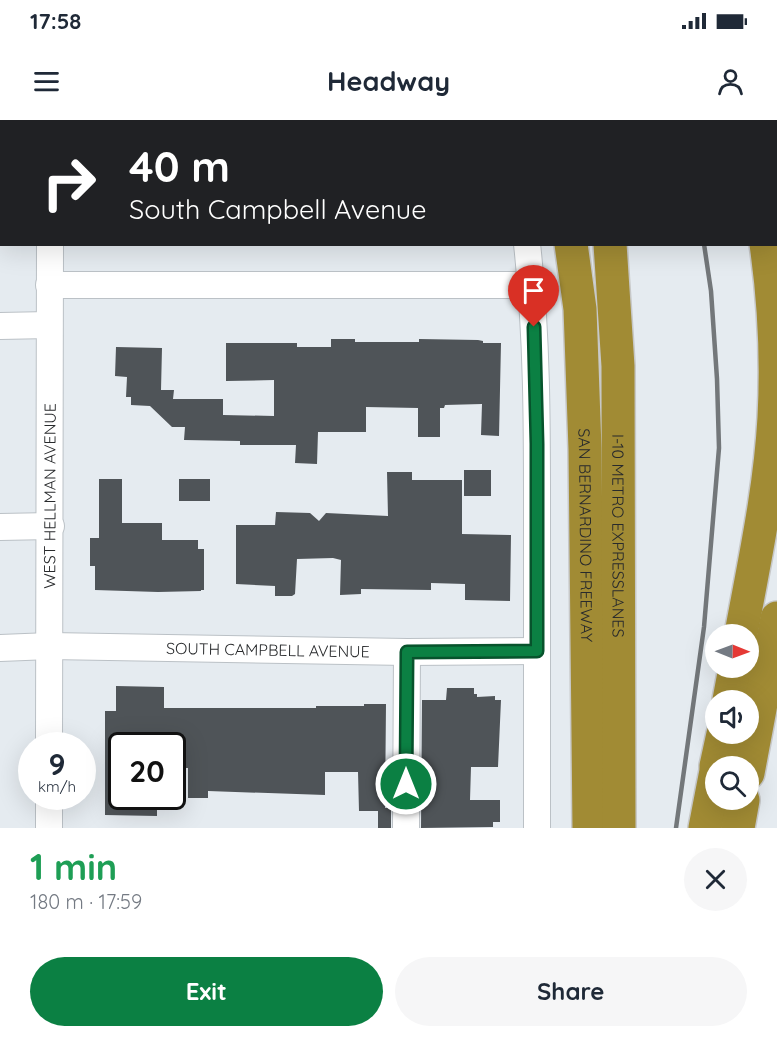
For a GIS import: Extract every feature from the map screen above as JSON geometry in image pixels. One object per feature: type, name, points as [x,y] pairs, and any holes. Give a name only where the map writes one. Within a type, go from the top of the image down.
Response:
[{"type":"highway","name":"SAN BERNARDINO FREEWAY","points":[[571,246],[580,309],[585,449],[589,828]]},
{"type":"highway","name":"I-10 METRO EXPRESSLANES","points":[[610,246],[618,366],[619,828]]},
{"type":"highway","points":[[743,624],[763,515],[774,418],[773,296],[766,246]]},
{"type":"highway","points":[[751,756],[777,618]]},
{"type":"highway","points":[[705,828],[708,810]]},
{"type":"highway","points":[[738,828],[741,810]]},
{"type":"street","name":"WEST HELLMAN AVENUE","points":[[49,732],[50,246]]},
{"type":"street","points":[[527,246],[532,287],[537,444],[537,828]]},
{"type":"street","points":[[49,285],[513,285],[532,287]]},
{"type":"street","points":[[0,326],[49,325]]},
{"type":"street","points":[[0,527],[51,526]]},
{"type":"street","name":"SOUTH CAMPBELL AVENUE","points":[[0,648],[50,646],[407,652],[537,651]]},
{"type":"street","points":[[406,828],[407,652]]},
{"type":"street","points":[[49,810],[49,828]]},
{"type":"building","points":[[331,339],[355,339],[355,342],[419,342],[419,339],[478,340],[483,343],[501,343],[499,436],[481,435],[482,404],[445,405],[444,408],[440,408],[440,437],[418,437],[418,408],[366,407],[366,432],[318,432],[317,464],[295,463],[296,445],[240,445],[240,441],[184,440],[185,427],[172,427],[150,406],[131,405],[131,397],[126,397],[127,377],[115,376],[116,347],[162,348],[161,390],[174,390],[173,399],[223,399],[223,415],[274,416],[274,380],[226,381],[226,343],[297,343],[297,347],[331,347]]},
{"type":"building","points":[[464,470],[491,470],[491,496],[464,496]]},
{"type":"building","points":[[387,472],[412,472],[412,480],[462,480],[462,534],[511,535],[510,601],[465,600],[465,584],[431,583],[431,590],[361,589],[361,594],[340,595],[341,560],[333,558],[297,559],[295,594],[292,596],[275,596],[275,586],[236,584],[236,525],[275,525],[276,512],[310,513],[319,521],[326,513],[388,516]]},
{"type":"building","points":[[99,479],[122,479],[122,523],[162,523],[162,540],[198,540],[198,549],[204,549],[204,590],[158,592],[95,590],[95,566],[90,566],[90,538],[99,538]]},
{"type":"building","points":[[179,479],[210,479],[210,501],[179,501]]},
{"type":"building","points":[[116,686],[164,687],[164,708],[316,708],[316,706],[386,704],[385,808],[391,808],[391,828],[378,828],[378,811],[359,811],[358,772],[325,772],[325,795],[208,791],[208,798],[188,798],[186,732],[108,732],[108,810],[157,810],[157,816],[105,815],[105,711],[116,711]]},
{"type":"building","points":[[447,688],[474,688],[474,694],[477,694],[477,697],[495,696],[495,700],[501,700],[498,767],[471,767],[470,800],[500,800],[500,822],[493,822],[493,827],[421,828],[422,700],[446,700]]},
{"type":"railway","points":[[676,828],[704,627],[719,448],[711,291],[704,246]]},
{"type":"route","points":[[406,784],[407,652],[537,651],[537,444],[534,327]]}]
